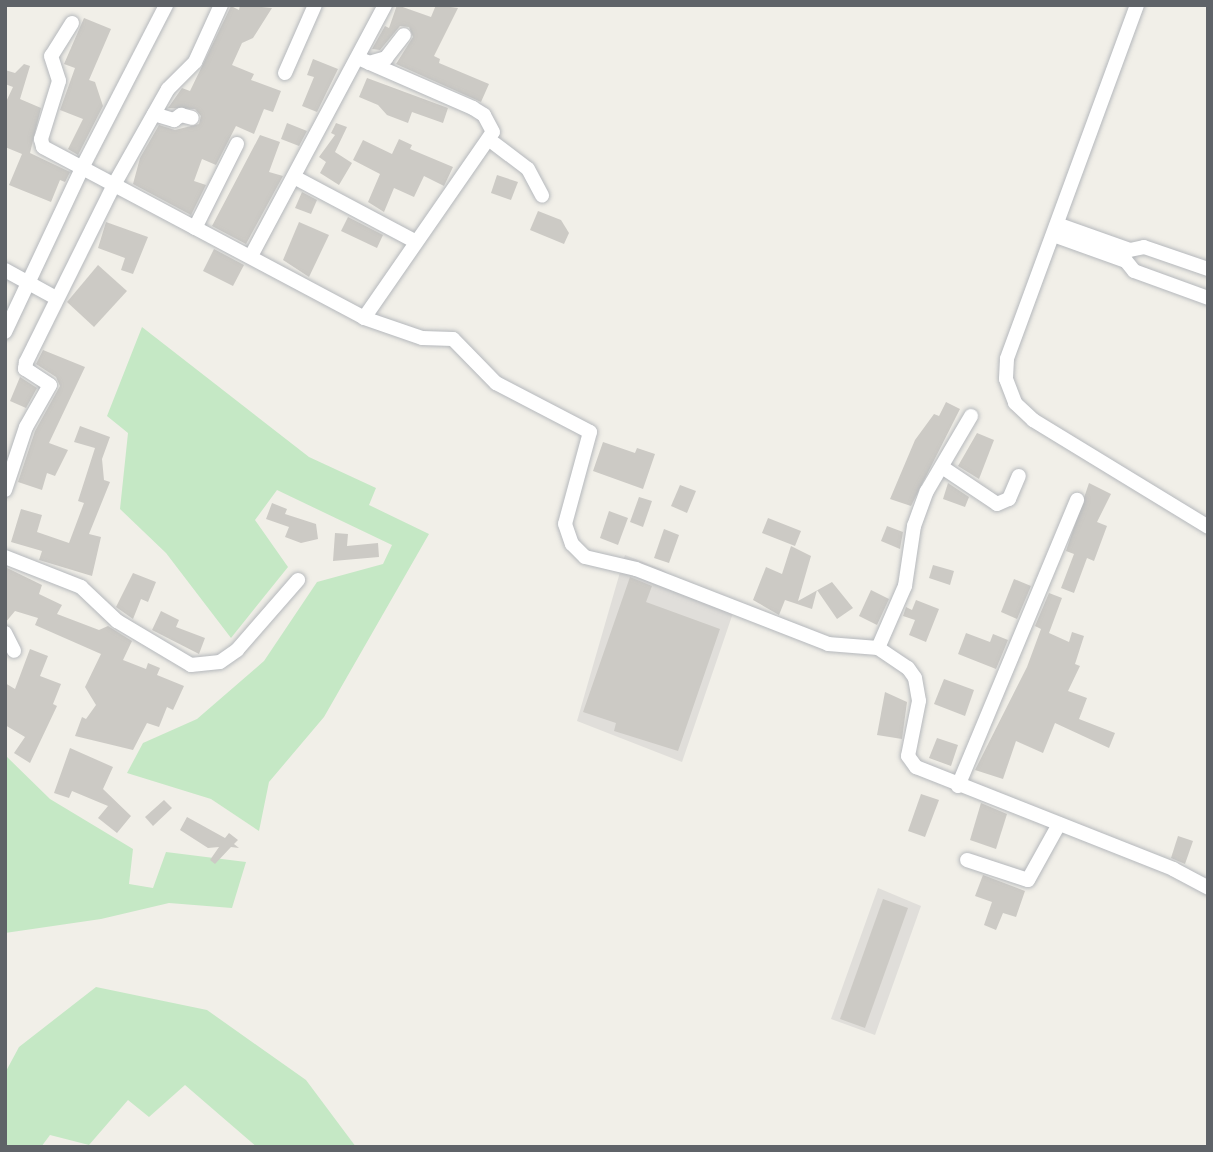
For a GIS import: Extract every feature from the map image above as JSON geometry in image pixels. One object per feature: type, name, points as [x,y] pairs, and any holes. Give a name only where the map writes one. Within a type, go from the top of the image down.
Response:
[{"type":"street","points":[[5,332],[89,169],[166,5]]},
{"type":"street","points":[[5,490],[26,427],[50,385],[25,365],[113,182],[171,85],[195,62],[222,5]]},
{"type":"street","points":[[285,74],[315,5]]},
{"type":"street","points":[[251,256],[294,177],[364,61],[385,5]]},
{"type":"street","points":[[1137,5],[1007,359],[1006,379],[1015,403],[1033,420],[1208,527]]},
{"type":"street","points":[[72,23],[51,56],[59,80],[40,142],[364,318],[422,338],[453,339],[496,383],[590,432],[565,524],[572,544],[585,557],[636,569],[828,645],[878,648],[908,668],[915,678],[919,701],[909,761],[958,786],[1059,824],[1208,888]]},
{"type":"street","points":[[364,61],[386,58],[404,34]]},
{"type":"street","points":[[364,61],[484,115],[491,124],[491,141],[364,318]]},
{"type":"street","points":[[154,114],[174,120],[181,115],[192,118]]},
{"type":"street","points":[[491,141],[528,169],[542,195]]},
{"type":"street","points":[[195,228],[237,144]]},
{"type":"street","points":[[294,177],[416,242]]},
{"type":"street","points":[[1055,230],[1128,255],[1144,247],[1208,269]]},
{"type":"street","points":[[1128,255],[1134,271],[1208,298]]},
{"type":"street","points":[[5,270],[56,298]]},
{"type":"street","points":[[878,648],[905,586],[914,526],[942,467],[971,416]]},
{"type":"street","points":[[942,467],[997,504],[1009,499],[1019,476]]},
{"type":"street","points":[[958,786],[1077,500]]},
{"type":"street","points":[[5,557],[81,587],[117,621],[191,665],[220,662],[237,650],[298,580]]},
{"type":"street","points":[[5,633],[14,651]]},
{"type":"street","points":[[967,860],[1028,880],[1059,824]]},
{"type":"shaded area","points":[[625,555],[661,569],[733,613],[682,762],[577,721]]},
{"type":"shaded area","points":[[878,888],[921,906],[875,1035],[831,1019]]},
{"type":"green space","points":[[142,327],[309,457],[376,488],[369,505],[429,534],[324,717],[269,782],[259,831],[211,799],[127,773],[143,743],[197,719],[264,661],[317,582],[383,564],[392,545],[277,490],[255,520],[288,567],[231,638],[166,553],[120,509],[128,433],[107,416]]},
{"type":"green space","points":[[5,755],[50,799],[133,849],[129,884],[153,888],[166,852],[246,862],[232,908],[169,903],[101,919],[5,933]]},
{"type":"green space","points":[[96,987],[207,1010],[306,1080],[356,1147],[257,1147],[185,1085],[149,1117],[128,1100],[89,1145],[50,1135],[41,1147],[5,1147],[5,1073],[19,1047]]},
{"type":"building","points":[[240,5],[272,8],[253,38],[242,43],[232,65],[254,74],[251,80],[281,91],[273,112],[264,109],[254,134],[236,126],[216,165],[202,159],[194,181],[206,185],[191,215],[133,184],[140,158],[159,125],[175,130],[199,124],[201,116],[195,109],[168,108],[182,88],[190,91],[231,6],[239,10]]},
{"type":"building","points":[[397,5],[431,17],[436,5],[458,8],[434,56],[440,59],[439,63],[489,84],[481,102],[396,64],[413,37],[409,27],[400,26],[380,50],[372,49],[385,26],[389,28]]},
{"type":"building","points":[[84,18],[111,29],[89,80],[95,82],[103,106],[78,155],[68,149],[83,119],[60,110],[75,68],[64,64]]},
{"type":"building","points":[[313,59],[338,69],[317,112],[302,106],[314,77],[307,75]]},
{"type":"building","points":[[24,64],[30,66],[20,99],[41,108],[30,153],[70,172],[65,182],[60,180],[51,202],[9,185],[22,154],[5,147],[5,104],[13,87],[5,84],[5,70],[15,73]]},
{"type":"building","points":[[367,78],[448,108],[443,123],[412,112],[408,123],[387,115],[378,105],[359,97]]},
{"type":"building","points":[[287,123],[307,131],[299,146],[281,139]]},
{"type":"building","points":[[336,123],[347,127],[335,152],[352,163],[339,185],[320,173],[326,162],[319,157],[335,135],[331,133]]},
{"type":"building","points":[[260,135],[280,142],[269,172],[283,176],[246,244],[212,226]]},
{"type":"building","points":[[399,139],[412,145],[410,149],[453,167],[444,186],[424,176],[414,197],[394,188],[384,212],[368,202],[380,174],[353,160],[363,140],[392,154]]},
{"type":"building","points":[[497,175],[518,182],[511,200],[491,193]]},
{"type":"building","points":[[302,192],[317,200],[311,214],[295,208]]},
{"type":"building","points":[[538,211],[561,220],[569,233],[564,244],[530,230]]},
{"type":"building","points":[[348,217],[383,235],[377,248],[341,231]]},
{"type":"building","points":[[106,222],[148,237],[133,274],[121,270],[125,258],[98,248]]},
{"type":"building","points":[[299,222],[329,235],[309,277],[283,260]]},
{"type":"building","points":[[214,249],[244,265],[233,286],[203,271]]},
{"type":"building","points":[[98,265],[127,291],[94,327],[67,302]]},
{"type":"building","points":[[43,350],[85,367],[49,443],[68,450],[55,476],[47,473],[42,490],[18,482],[35,431],[60,386],[56,377],[36,364]]},
{"type":"building","points":[[20,377],[37,388],[26,408],[10,401]]},
{"type":"building","points":[[946,402],[960,409],[911,506],[890,499],[915,440],[934,414],[939,416]]},
{"type":"building","points":[[80,426],[110,437],[102,459],[104,480],[110,482],[89,534],[101,537],[92,576],[39,560],[42,551],[11,542],[21,509],[42,515],[37,532],[69,543],[84,503],[78,501],[95,448],[74,442]]},
{"type":"building","points":[[977,433],[994,440],[979,479],[958,466]]},
{"type":"building","points":[[603,442],[635,453],[637,448],[655,454],[643,489],[593,471]]},
{"type":"building","points":[[948,483],[969,497],[965,507],[943,499]]},
{"type":"building","points":[[1089,483],[1111,494],[1097,522],[1107,526],[1094,561],[1087,558],[1074,593],[1061,588],[1074,554],[1066,551]]},
{"type":"building","points":[[680,485],[696,491],[687,513],[671,506]]},
{"type":"building","points":[[639,497],[652,501],[643,527],[630,522]]},
{"type":"building","points":[[272,503],[287,509],[285,514],[316,524],[318,539],[301,543],[285,537],[289,527],[266,519]]},
{"type":"building","points":[[609,511],[628,518],[618,545],[600,538]]},
{"type":"building","points":[[768,518],[801,531],[795,546],[762,533]]},
{"type":"building","points":[[887,526],[903,532],[900,549],[881,541]]},
{"type":"building","points":[[664,529],[679,535],[669,563],[654,558]]},
{"type":"building","points":[[335,533],[348,534],[347,546],[378,543],[379,557],[333,561]]},
{"type":"building","points":[[791,546],[811,556],[798,601],[817,590],[812,609],[785,600],[779,615],[753,600],[766,567],[782,574]]},
{"type":"building","points":[[933,565],[954,571],[950,585],[929,578]]},
{"type":"building","points":[[5,567],[42,585],[39,594],[62,605],[57,614],[99,630],[108,626],[132,641],[123,660],[146,669],[148,663],[160,668],[157,675],[184,686],[173,710],[167,707],[159,727],[147,723],[133,750],[75,736],[82,717],[86,719],[96,705],[85,687],[101,654],[35,625],[38,618],[15,611],[5,623]]},
{"type":"building","points":[[133,573],[156,582],[148,602],[141,599],[133,619],[116,607]]},
{"type":"building","points":[[630,577],[652,586],[646,602],[720,629],[678,751],[614,731],[616,723],[583,712]]},
{"type":"building","points":[[1014,579],[1031,586],[1017,619],[1001,612]]},
{"type":"building","points":[[832,582],[853,608],[837,619],[817,590]]},
{"type":"building","points":[[871,590],[889,599],[877,625],[859,616]]},
{"type":"building","points":[[1049,593],[1062,598],[1049,633],[1069,642],[1072,632],[1084,636],[1075,664],[1080,666],[1068,691],[1087,698],[1079,719],[1115,733],[1109,748],[1055,723],[1043,753],[1016,741],[1003,779],[975,770],[1027,667],[1041,629],[1035,626]]},
{"type":"building","points":[[916,600],[939,609],[926,642],[909,635],[915,620],[903,616],[906,607],[912,610]]},
{"type":"building","points":[[161,611],[179,620],[176,627],[205,638],[199,654],[152,630]]},
{"type":"building","points":[[966,633],[990,642],[993,634],[1008,640],[996,669],[958,654]]},
{"type":"building","points":[[30,649],[48,656],[40,676],[61,684],[53,704],[57,706],[30,763],[14,753],[25,737],[5,725],[5,683],[15,689]]},
{"type":"building","points":[[944,679],[974,690],[965,716],[934,704]]},
{"type":"building","points":[[885,692],[907,702],[902,739],[877,735]]},
{"type":"building","points":[[937,738],[958,745],[951,766],[929,758]]},
{"type":"building","points":[[70,748],[113,767],[103,789],[131,816],[117,833],[98,818],[108,806],[72,791],[69,798],[54,793]]},
{"type":"building","points":[[921,794],[939,800],[925,837],[908,831]]},
{"type":"building","points":[[164,800],[172,808],[153,826],[145,817]]},
{"type":"building","points":[[981,803],[1007,814],[996,849],[970,840]]},
{"type":"building","points":[[187,817],[225,838],[229,833],[238,840],[234,844],[239,848],[231,847],[215,864],[210,860],[219,847],[208,848],[180,830]]},
{"type":"building","points":[[1178,836],[1193,841],[1185,864],[1171,858]]},
{"type":"building","points":[[983,875],[1025,891],[1016,917],[1003,913],[996,930],[984,925],[992,902],[975,896]]},
{"type":"building","points":[[883,899],[908,908],[865,1028],[840,1019]]}]
